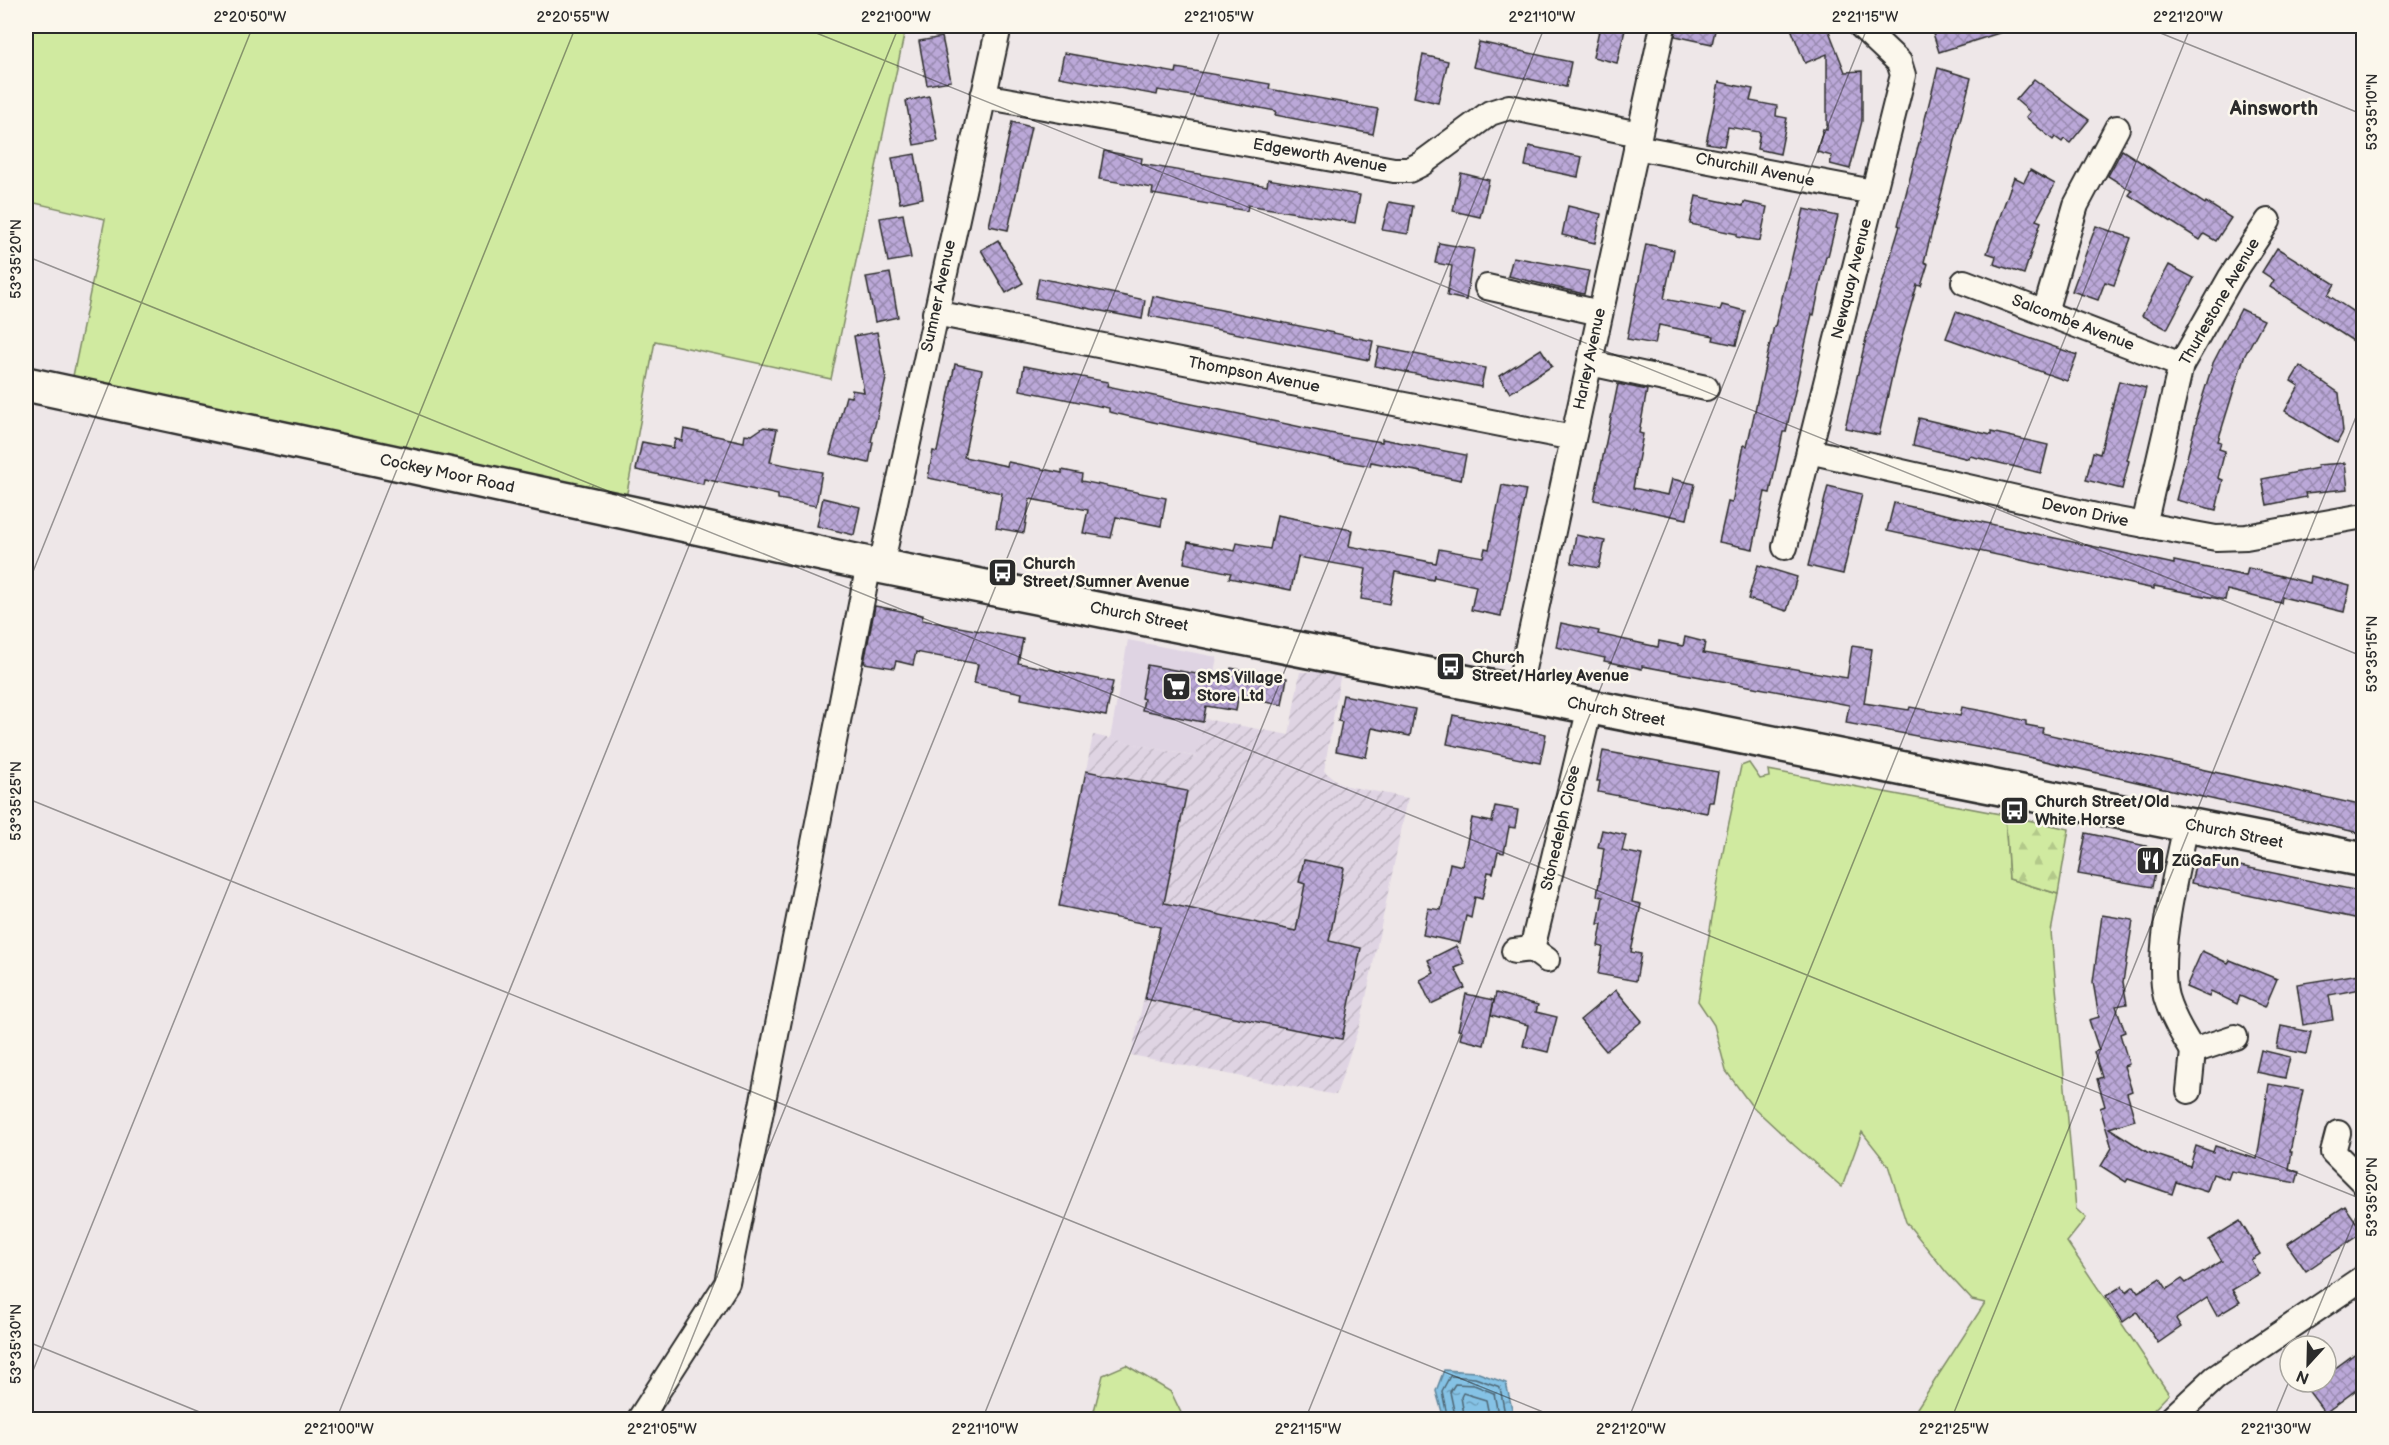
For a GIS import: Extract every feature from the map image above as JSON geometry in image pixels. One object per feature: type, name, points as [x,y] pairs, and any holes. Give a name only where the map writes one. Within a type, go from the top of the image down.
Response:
[{"type":"main road","name":"Cockey Moor Road","points":[[26,384],[875,565]]},
{"type":"main road","name":"Church Street","points":[[875,565],[2364,860]]},
{"type":"street","name":"Sumner Avenue","points":[[639,1419],[727,1283],[875,565],[935,313],[999,26]]},
{"type":"street","name":"Harley Avenue","points":[[1518,692],[1663,26]]},
{"type":"street","name":"Newquay Avenue","points":[[1785,547],[1904,75],[1899,62],[1861,26]]},
{"type":"street","name":"Edgeworth Avenue","points":[[984,96],[1394,170],[1409,170],[1421,164],[1490,113],[1509,107],[1637,141]]},
{"type":"street","points":[[2045,312],[2076,205],[2117,128]]},
{"type":"street","name":"Churchill Avenue","points":[[1637,141],[1873,192]]},
{"type":"street","name":"Thurlestone Avenue","points":[[2144,525],[2181,365],[2231,278],[2268,221]]},
{"type":"street","name":"Salcombe Avenue","points":[[1965,282],[2181,365]]},
{"type":"street","points":[[1488,288],[1600,314]]},
{"type":"street","name":"Thompson Avenue","points":[[935,313],[1574,438]]},
{"type":"street","points":[[1590,363],[1706,388]]},
{"type":"street","name":"Devon Drive","points":[[1809,451],[2144,525],[2216,538],[2246,537],[2364,516]]},
{"type":"street","name":"Stonedelph Close","points":[[1531,953],[1590,707]]},
{"type":"street","points":[[2186,825],[2168,916],[2163,971],[2166,997],[2180,1031],[2193,1051],[2188,1091]]},
{"type":"street","points":[[2193,1051],[2235,1037]]},
{"type":"street","points":[[2338,1133],[2333,1152],[2364,1183]]},
{"type":"street","points":[[2169,1419],[2215,1378],[2364,1277]]},
{"type":"shaded area","points":[[1128,640],[1217,657],[1197,757],[1110,739]]},
{"type":"shaded area","points":[[1300,672],[1341,672],[1324,771],[1342,785],[1408,798],[1361,1021],[1336,1095],[1131,1055],[1160,927],[1059,906],[1093,735],[1196,757],[1205,719],[1289,735]]},
{"type":"green space","points":[[26,26],[906,26],[831,379],[655,341],[626,498],[72,381],[105,219],[26,201]]},
{"type":"green space","points":[[1749,763],[1760,779],[1769,777],[1768,770],[2005,815],[2009,879],[2058,894],[2051,932],[2076,1209],[2086,1218],[2067,1242],[2169,1394],[2145,1419],[1910,1419],[1985,1303],[1972,1300],[1906,1222],[1888,1165],[1862,1132],[1842,1187],[1751,1105],[1726,1071],[1714,1025],[1698,1001],[1724,846],[1741,766]]},
{"type":"green space","points":[[2005,815],[2069,829],[2058,894],[2009,879]]},
{"type":"green space","points":[[1126,1365],[1171,1392],[1184,1419],[1092,1419],[1103,1375]]},
{"type":"water","points":[[1444,1370],[1476,1372],[1506,1383],[1513,1413],[1512,1419],[1444,1419],[1436,1391]]},
{"type":"building","points":[[1600,26],[1626,26],[1617,63],[1593,57]]},
{"type":"building","points":[[1677,26],[1716,26],[1712,44],[1675,36]]},
{"type":"building","points":[[1790,26],[1827,26],[1845,72],[1862,71],[1862,121],[1850,169],[1830,164],[1832,156],[1817,152],[1823,129],[1827,130],[1827,54],[1805,63]]},
{"type":"building","points":[[1945,26],[2012,26],[2012,29],[1939,52],[1932,30]]},
{"type":"building","points":[[942,37],[951,81],[927,85],[919,41]]},
{"type":"building","points":[[1479,42],[1571,62],[1566,87],[1473,67]]},
{"type":"building","points":[[1064,53],[1176,73],[1177,68],[1270,84],[1269,89],[1378,109],[1373,134],[1275,115],[1276,111],[1244,105],[1158,90],[1157,95],[1059,77]]},
{"type":"building","points":[[1423,55],[1448,61],[1438,103],[1414,97]]},
{"type":"building","points":[[1938,68],[1971,78],[1924,262],[1928,264],[1921,286],[1917,285],[1896,358],[1879,435],[1845,428],[1868,330],[1900,226],[1898,225]]},
{"type":"building","points":[[2034,79],[2089,120],[2070,143],[2064,139],[2062,142],[2055,137],[2053,140],[2026,117],[2030,112],[2016,100]]},
{"type":"building","points":[[1719,82],[1753,89],[1750,101],[1777,106],[1776,116],[1787,118],[1780,154],[1757,149],[1760,132],[1728,127],[1724,146],[1706,143]]},
{"type":"building","points":[[929,96],[938,141],[914,145],[906,101]]},
{"type":"building","points":[[1012,122],[1031,127],[1008,230],[989,226]]},
{"type":"building","points":[[1529,146],[1582,157],[1578,177],[1525,166]]},
{"type":"building","points":[[2122,150],[2205,204],[2206,202],[2231,218],[2216,241],[2204,234],[2200,240],[2129,195],[2132,191],[2108,176]]},
{"type":"building","points":[[1104,151],[1142,158],[1141,164],[1267,186],[1268,179],[1360,195],[1355,223],[1248,205],[1247,211],[1152,194],[1153,188],[1099,179]]},
{"type":"building","points":[[915,154],[923,198],[900,203],[892,158]]},
{"type":"building","points":[[2030,170],[2055,184],[2036,220],[2041,222],[2024,274],[1994,264],[1996,256],[1987,253],[2014,177],[2024,182]]},
{"type":"building","points":[[1461,173],[1489,180],[1480,217],[1453,211]]},
{"type":"building","points":[[1696,196],[1743,206],[1744,202],[1767,207],[1760,241],[1690,224]]},
{"type":"building","points":[[1389,202],[1413,206],[1408,234],[1382,230]]},
{"type":"building","points":[[1568,206],[1601,214],[1595,243],[1562,235]]},
{"type":"building","points":[[1804,209],[1838,216],[1828,256],[1826,256],[1814,315],[1812,314],[1786,432],[1783,432],[1770,493],[1765,492],[1753,549],[1719,542],[1728,502],[1732,503],[1744,445],[1747,446],[1774,326]]},
{"type":"building","points":[[903,214],[911,258],[888,262],[880,218]]},
{"type":"building","points":[[2096,226],[2131,238],[2114,285],[2105,282],[2098,300],[2072,291]]},
{"type":"building","points":[[998,240],[1023,283],[1006,293],[981,250]]},
{"type":"building","points":[[1439,243],[1474,249],[1466,300],[1447,296],[1452,266],[1435,263]]},
{"type":"building","points":[[1646,244],[1674,250],[1664,299],[1720,310],[1722,305],[1745,311],[1736,345],[1713,340],[1714,336],[1659,325],[1655,344],[1627,339]]},
{"type":"building","points":[[2277,248],[2335,284],[2328,295],[2364,319],[2364,348],[2270,287],[2274,280],[2262,272]]},
{"type":"building","points":[[1513,257],[1589,271],[1584,294],[1508,276]]},
{"type":"building","points":[[2169,265],[2194,278],[2167,329],[2142,316]]},
{"type":"building","points":[[890,273],[898,317],[875,322],[866,277]]},
{"type":"building","points":[[1039,278],[1145,300],[1142,319],[1035,298]]},
{"type":"building","points":[[1153,296],[1373,341],[1369,360],[1149,316]]},
{"type":"building","points":[[2241,309],[2264,320],[2244,357],[2218,441],[2221,442],[2219,449],[2225,451],[2218,478],[2223,480],[2216,510],[2176,500],[2196,418],[2213,363]]},
{"type":"building","points":[[1956,312],[2077,355],[2067,381],[1946,338]]},
{"type":"building","points":[[877,332],[886,379],[871,442],[873,442],[869,463],[830,454],[846,396],[851,397],[852,390],[864,392],[854,336]]},
{"type":"building","points":[[1379,347],[1485,368],[1481,387],[1375,366]]},
{"type":"building","points":[[1541,349],[1552,366],[1510,393],[1499,376]]},
{"type":"building","points":[[955,364],[982,370],[964,457],[1007,466],[1008,462],[1062,473],[1062,470],[1082,474],[1081,481],[1166,498],[1161,526],[1116,517],[1111,538],[1083,533],[1088,510],[1030,499],[1024,533],[996,528],[1002,493],[928,478],[933,451],[937,452]]},
{"type":"building","points":[[1024,366],[1108,382],[1107,386],[1329,433],[1382,442],[1382,439],[1466,455],[1461,480],[1371,462],[1370,466],[1332,459],[1153,422],[1109,412],[1109,408],[1020,390]]},
{"type":"building","points":[[2300,366],[2339,393],[2343,432],[2337,443],[2285,411],[2299,386],[2291,381]]},
{"type":"building","points":[[2119,381],[2146,388],[2127,460],[2129,461],[2122,489],[2086,480],[2093,452],[2100,454]]},
{"type":"building","points":[[1618,384],[1647,390],[1639,433],[1643,434],[1633,488],[1668,495],[1672,479],[1695,484],[1687,519],[1594,500]]},
{"type":"building","points":[[1919,418],[1991,435],[1991,432],[2048,445],[2041,473],[1913,445]]},
{"type":"building","points":[[764,427],[777,429],[770,462],[822,472],[816,506],[778,499],[778,495],[704,479],[703,484],[636,470],[642,442],[673,448],[675,439],[682,441],[684,429],[744,442],[745,434],[752,435]]},
{"type":"building","points":[[2345,463],[2348,489],[2305,493],[2306,497],[2267,505],[2262,479],[2318,468],[2317,465]]},
{"type":"building","points":[[1502,485],[1526,490],[1501,616],[1471,610],[1476,586],[1434,577],[1434,574],[1433,580],[1395,572],[1389,604],[1361,599],[1366,569],[1298,557],[1291,590],[1229,578],[1231,573],[1184,563],[1188,542],[1235,551],[1237,543],[1270,549],[1277,515],[1352,530],[1349,546],[1436,563],[1439,549],[1483,557],[1485,548],[1489,549]]},
{"type":"building","points":[[1828,486],[1862,494],[1843,574],[1808,566]]},
{"type":"building","points":[[823,498],[860,507],[854,535],[817,526]]},
{"type":"building","points":[[1894,503],[2174,564],[2174,561],[2246,576],[2248,568],[2310,583],[2311,576],[2350,586],[2344,612],[2282,597],[2281,603],[2227,590],[2225,600],[2154,586],[2154,589],[1887,531]]},
{"type":"building","points":[[1576,535],[1605,541],[1599,568],[1571,563]]},
{"type":"building","points":[[1758,565],[1797,577],[1787,611],[1748,599]]},
{"type":"building","points":[[875,606],[923,615],[922,620],[1023,639],[1018,663],[1113,682],[1106,716],[1021,699],[1022,693],[974,683],[978,664],[916,652],[913,665],[896,661],[894,668],[864,663]]},
{"type":"building","points":[[1561,623],[1658,647],[1659,641],[1683,646],[1685,637],[1705,642],[1703,653],[1847,678],[1852,646],[1872,649],[1864,703],[1909,710],[1910,707],[1960,716],[1962,707],[1994,713],[2026,721],[2026,725],[2043,728],[2042,733],[2364,806],[2364,834],[2019,755],[1846,723],[1849,705],[1604,661],[1605,658],[1556,647]]},
{"type":"building","points":[[1147,665],[1229,680],[1231,668],[1287,678],[1282,705],[1238,697],[1236,711],[1206,706],[1203,722],[1142,710],[1144,699],[1141,698]]},
{"type":"building","points":[[1343,695],[1415,709],[1410,736],[1372,728],[1366,757],[1336,751],[1342,722],[1338,721]]},
{"type":"building","points":[[1453,715],[1546,734],[1540,763],[1447,744]]},
{"type":"building","points":[[1603,751],[1718,772],[1713,802],[1709,802],[1707,813],[1598,792],[1600,781],[1597,781]]},
{"type":"building","points":[[1086,771],[1187,791],[1164,903],[1296,931],[1305,884],[1299,882],[1304,860],[1344,868],[1329,941],[1361,948],[1342,1039],[1145,999],[1160,927],[1059,906]]},
{"type":"building","points":[[1495,806],[1518,810],[1515,828],[1509,827],[1504,853],[1498,852],[1493,873],[1488,872],[1482,899],[1475,897],[1471,918],[1466,916],[1460,943],[1423,935],[1428,908],[1441,910],[1450,863],[1462,866],[1472,818],[1492,822]]},
{"type":"building","points":[[1602,830],[1626,835],[1622,851],[1642,855],[1632,902],[1641,904],[1631,952],[1641,954],[1636,981],[1598,974],[1603,947],[1598,946],[1602,924],[1598,924],[1603,897],[1597,896],[1604,848],[1598,847]]},
{"type":"building","points":[[2086,833],[2160,849],[2152,887],[2078,874]]},
{"type":"building","points":[[2197,857],[2364,892],[2364,920],[2191,883]]},
{"type":"building","points":[[2102,915],[2133,920],[2123,982],[2127,1004],[2116,1006],[2125,1032],[2120,1034],[2129,1064],[2124,1066],[2132,1091],[2127,1093],[2135,1120],[2109,1128],[2147,1152],[2190,1166],[2196,1146],[2213,1152],[2215,1146],[2257,1159],[2269,1084],[2303,1090],[2290,1152],[2292,1152],[2289,1169],[2299,1172],[2296,1183],[2231,1171],[2228,1179],[2213,1174],[2207,1192],[2176,1182],[2172,1194],[2128,1179],[2126,1182],[2101,1166],[2112,1148],[2100,1108],[2105,1106],[2097,1079],[2102,1077],[2094,1052],[2099,1050],[2089,1020],[2099,1017],[2093,982]]},
{"type":"building","points":[[1456,946],[1465,964],[1455,968],[1465,988],[1431,1004],[1420,980],[1434,973],[1428,960]]},
{"type":"building","points":[[2202,951],[2228,963],[2230,960],[2277,979],[2265,1007],[2240,996],[2237,1004],[2211,991],[2209,997],[2186,987]]},
{"type":"building","points":[[2359,974],[2361,989],[2329,995],[2333,1020],[2303,1025],[2297,984]]},
{"type":"building","points":[[1616,990],[1642,1021],[1606,1051],[1580,1020]]},
{"type":"building","points":[[1496,993],[1538,1005],[1536,1012],[1557,1017],[1548,1052],[1523,1046],[1528,1025],[1491,1015]]},
{"type":"building","points":[[1466,994],[1494,1000],[1484,1045],[1460,1039],[1462,1031],[1458,1030]]},
{"type":"building","points":[[2281,1026],[2311,1032],[2306,1054],[2277,1048]]},
{"type":"building","points":[[2261,1050],[2290,1057],[2285,1078],[2256,1072]]},
{"type":"building","points":[[2345,1206],[2363,1232],[2306,1271],[2287,1244]]},
{"type":"building","points":[[2240,1221],[2260,1254],[2251,1260],[2259,1274],[2232,1290],[2240,1302],[2217,1316],[2207,1298],[2176,1319],[2181,1327],[2158,1343],[2137,1312],[2123,1322],[2106,1296],[2122,1286],[2126,1292],[2134,1286],[2138,1292],[2160,1278],[2167,1289],[2182,1279],[2186,1283],[2222,1261],[2209,1240]]},
{"type":"building","points":[[2364,1347],[2364,1384],[2325,1413],[2311,1394],[2338,1394],[2338,1366]]},
{"type":"place","name":"Church Street/Sumner Avenue","points":[[1002,573]]},
{"type":"place","name":"Church Street/Harley Avenue","points":[[1451,667]]},
{"type":"place","name":"SMS Village Store Ltd","points":[[1176,687]]},
{"type":"place","name":"Church Street/Old White Horse","points":[[2014,811]]},
{"type":"place","name":"ZüGaFun","points":[[2151,861]]},
{"type":"district","name":"Ainsworth","points":[[2274,109]]}]
